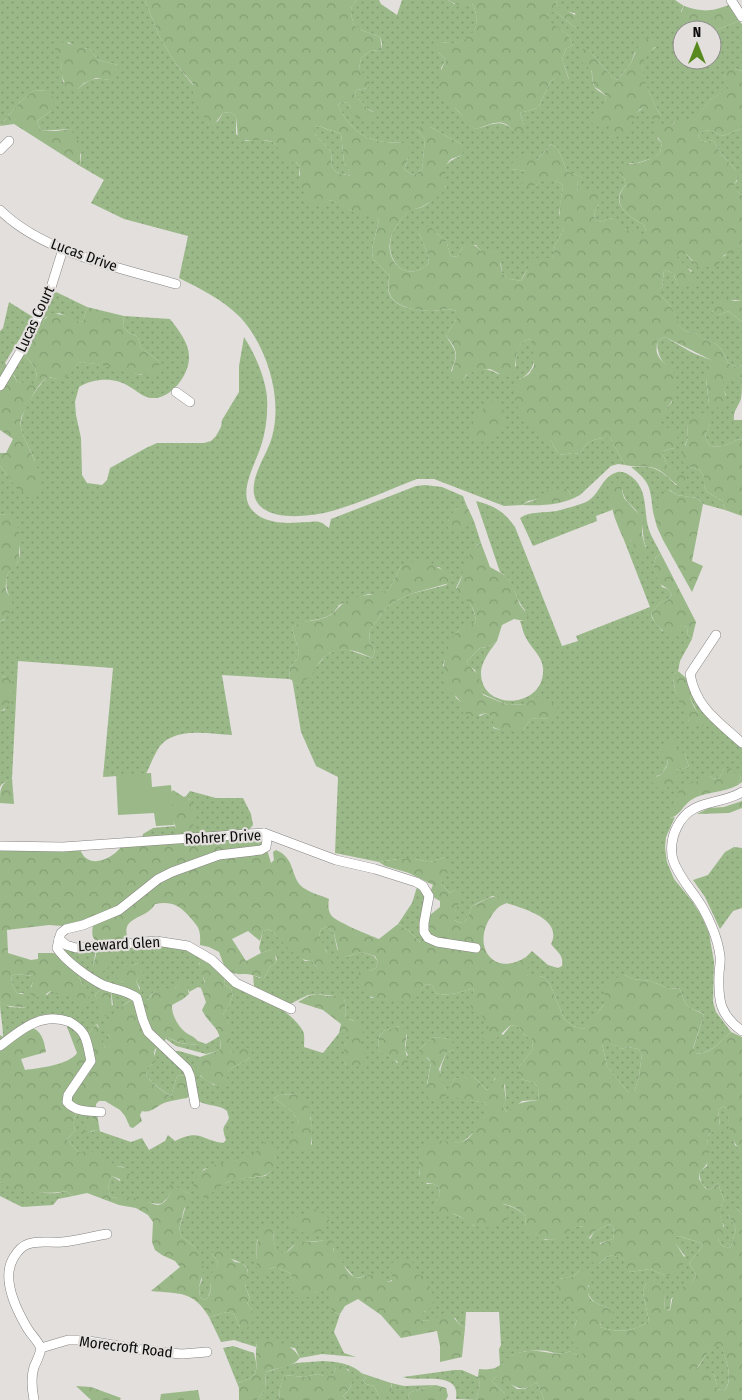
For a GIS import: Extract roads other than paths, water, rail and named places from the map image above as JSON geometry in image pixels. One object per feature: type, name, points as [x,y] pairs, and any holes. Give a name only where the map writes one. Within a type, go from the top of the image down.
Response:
[{"type":"street","points":[[731,0],[742,17]]},
{"type":"street","points":[[0,150],[9,141]]},
{"type":"street","name":"Lucas Drive","points":[[0,210],[30,233],[63,249],[99,262],[176,284]]},
{"type":"street","name":"Lucas Court","points":[[0,386],[30,337],[49,294],[63,249]]},
{"type":"street","points":[[176,392],[190,402]]},
{"type":"street","points":[[716,635],[690,674],[693,689],[707,711],[742,742]]},
{"type":"street","points":[[742,792],[693,808],[684,816],[676,828],[672,842],[672,859],[683,881],[708,916],[720,955],[719,1000],[723,1013],[732,1024],[742,1031]]},
{"type":"street","name":"Rohrer Drive","points":[[0,846],[63,847],[264,833],[336,860],[375,869],[416,882],[423,886],[429,896],[424,922],[424,932],[428,938],[437,942],[476,948]]},
{"type":"street","name":"Leeward Glen","points":[[264,833],[268,843],[261,850],[219,855],[172,872],[158,879],[118,910],[66,930],[61,933],[59,939],[66,945],[76,948],[156,941],[188,946],[212,960],[236,983],[291,1009]]},
{"type":"street","points":[[59,939],[56,943],[57,948],[66,960],[103,985],[126,991],[137,998],[148,1032],[186,1069],[190,1076],[195,1104]]},
{"type":"street","points":[[0,1046],[16,1032],[33,1022],[52,1018],[62,1019],[75,1025],[84,1034],[91,1061],[68,1095],[67,1102],[71,1107],[83,1111],[101,1112]]},
{"type":"street","points":[[34,1400],[32,1378],[41,1348],[27,1328],[10,1288],[9,1274],[12,1260],[26,1244],[63,1242],[107,1234]]},
{"type":"street","name":"Morecroft Road","points":[[41,1348],[68,1340],[83,1340],[148,1351],[182,1354],[207,1352]]}]
